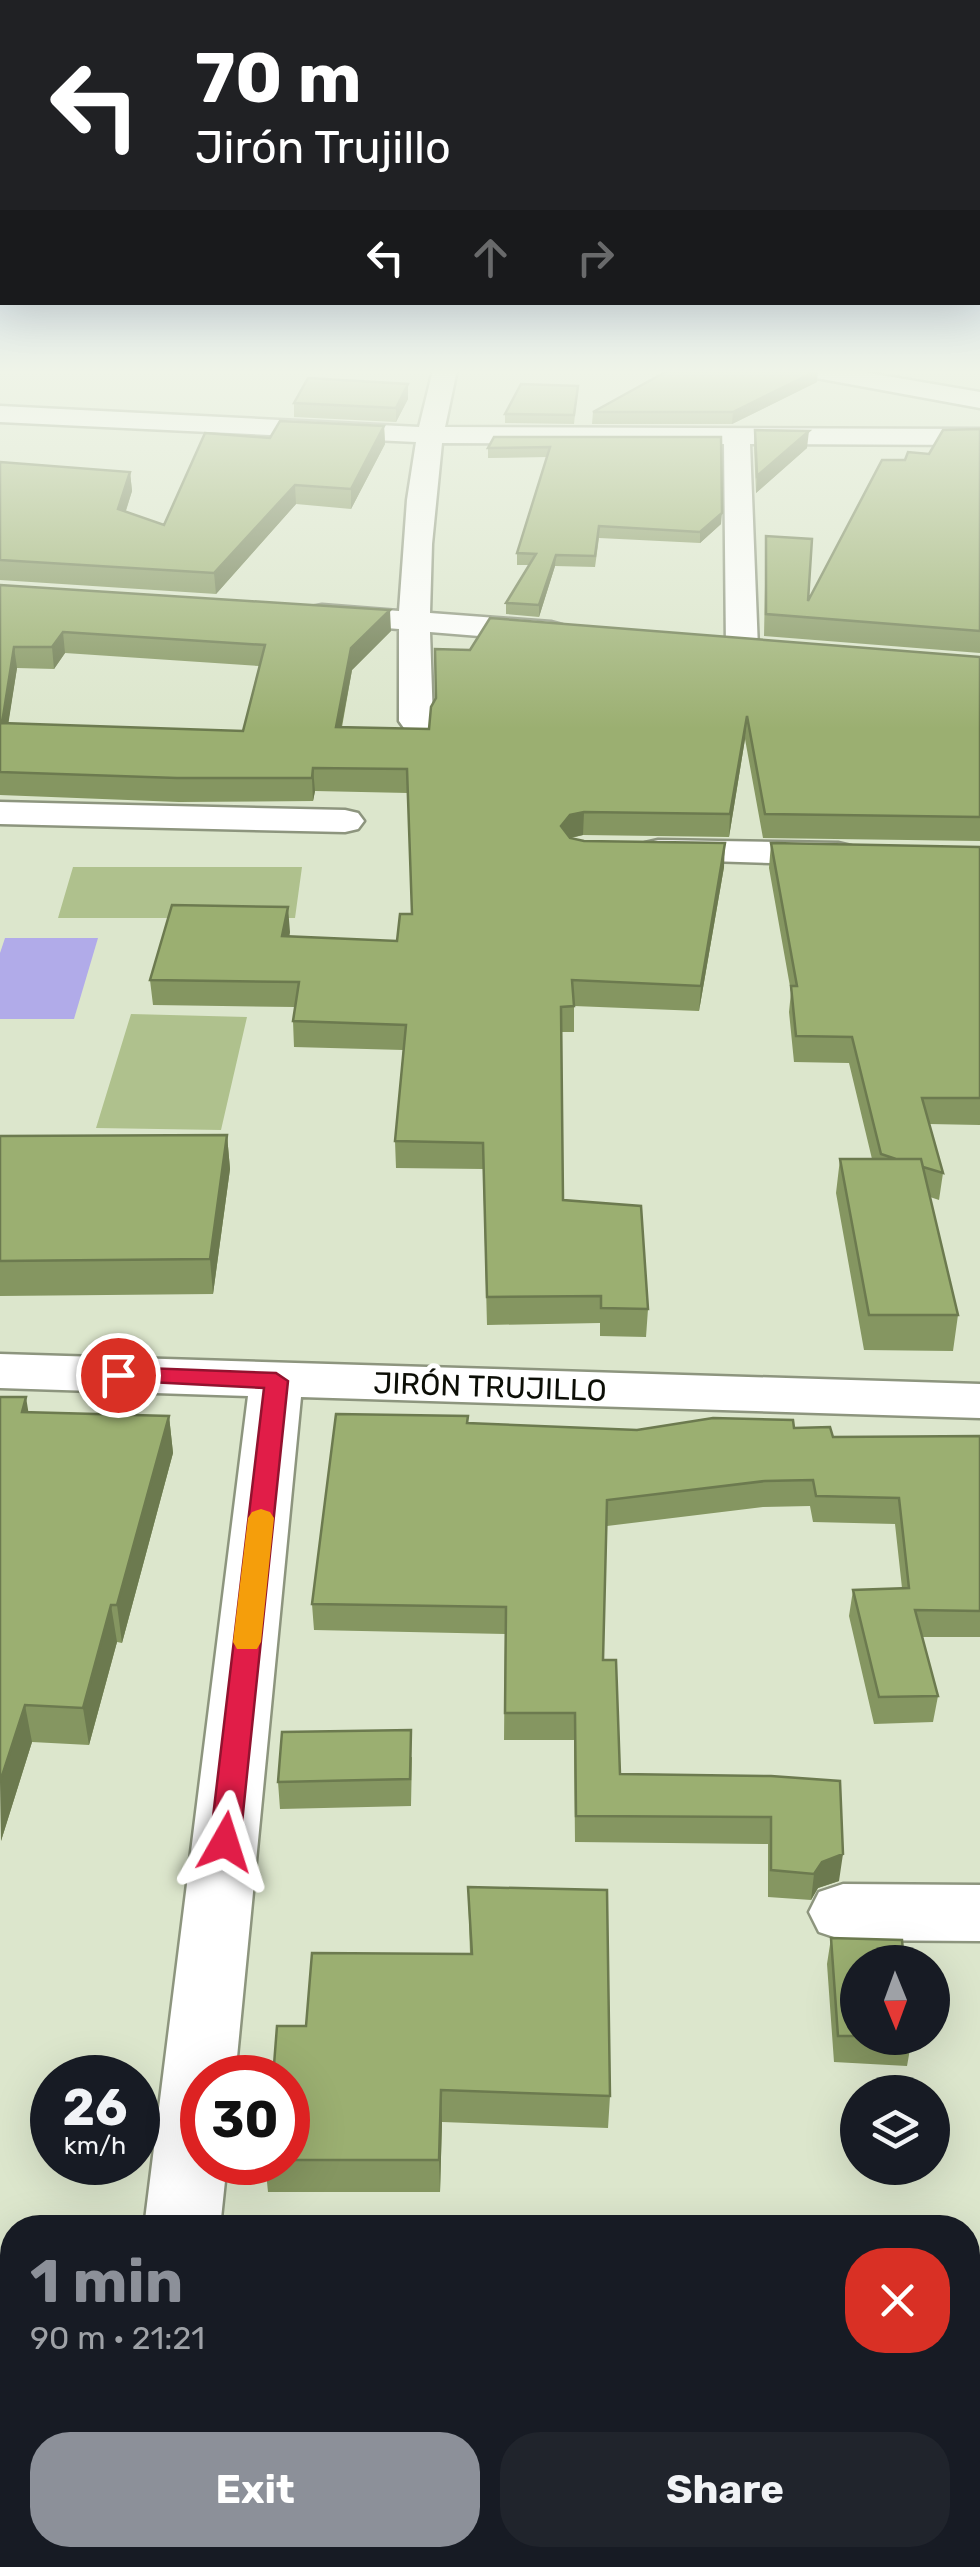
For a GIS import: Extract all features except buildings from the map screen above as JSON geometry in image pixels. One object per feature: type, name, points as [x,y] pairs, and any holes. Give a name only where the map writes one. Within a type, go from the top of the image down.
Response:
[{"type":"street","points":[[416,720],[413,620],[424,490]]},
{"type":"street","points":[[738,490],[742,649]]},
{"type":"street","points":[[295,612],[587,636]]},
{"type":"street","points":[[704,646],[781,652]]},
{"type":"street","points":[[0,813],[345,821]]},
{"type":"street","points":[[623,850],[881,854]]},
{"type":"street","name":"JIRÓN TRUJILLO","points":[[0,1370],[980,1400]]},
{"type":"street","points":[[183,2215],[276,1381]]},
{"type":"street","points":[[843,1912],[980,1913]]},
{"type":"green space","points":[[73,867],[302,867],[295,918],[58,918]]},
{"type":"green space","points":[[131,1014],[247,1017],[221,1130],[96,1128]]},
{"type":"shaded area","points":[[5,938],[98,938],[74,1019],[0,1019],[0,953]]},
{"type":"slow traffic","points":[[247,1642],[261,1518]]},
{"type":"route","points":[[118,1375],[276,1381],[225,1842]]}]
